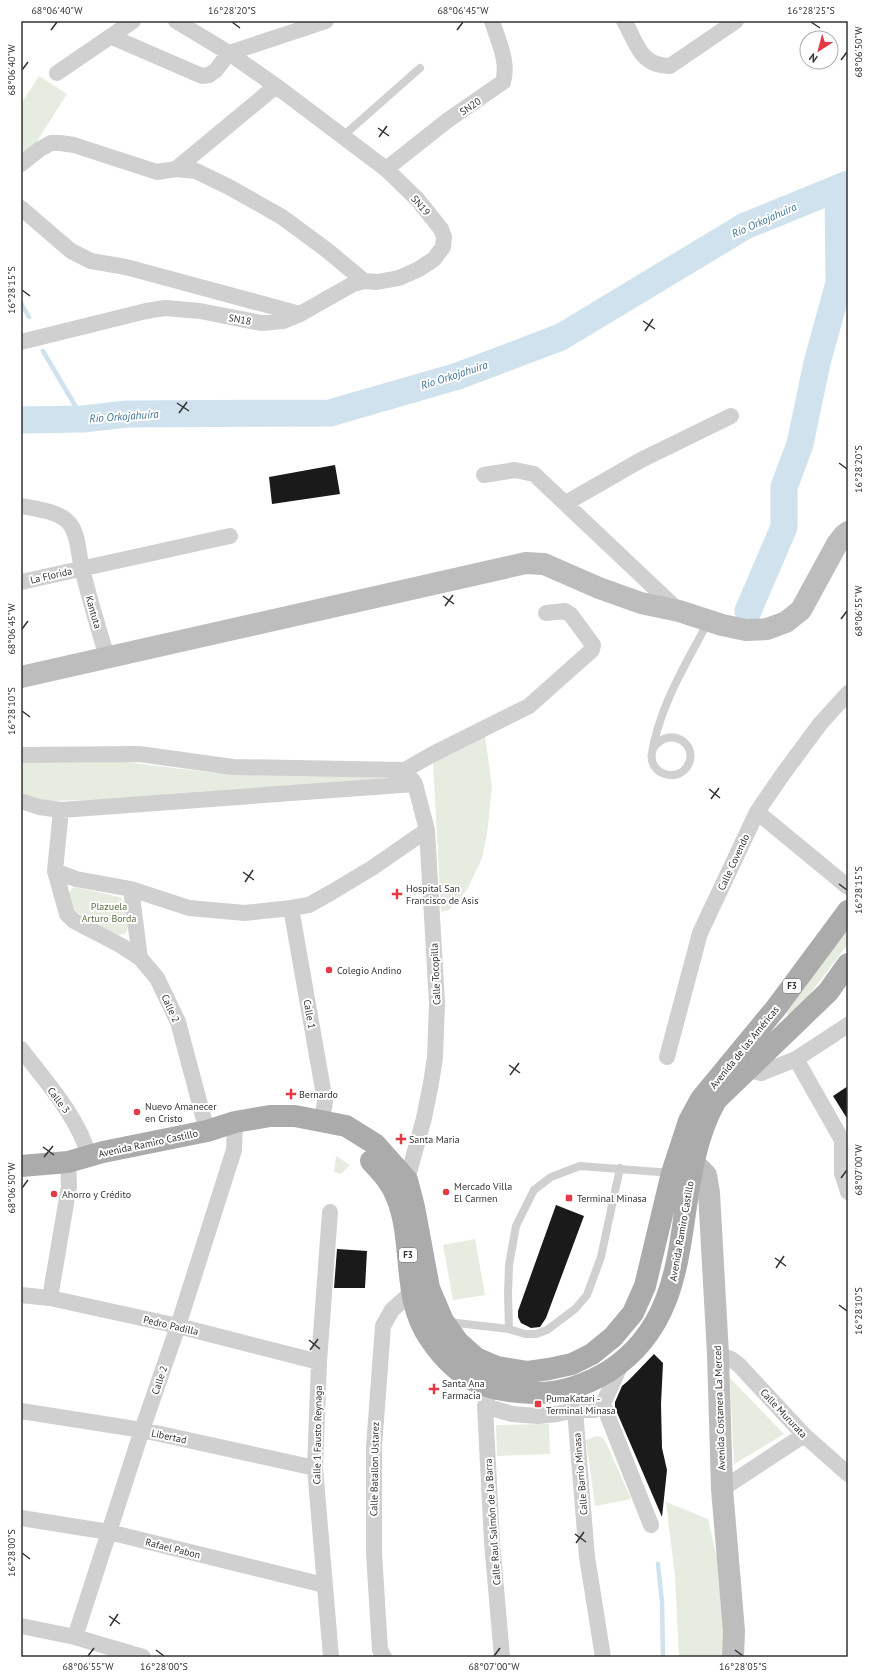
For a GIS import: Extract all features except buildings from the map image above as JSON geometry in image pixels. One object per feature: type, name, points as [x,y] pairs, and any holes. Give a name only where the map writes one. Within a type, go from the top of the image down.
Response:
[{"type":"main road","points":[[21,677],[526,563],[544,564],[599,588],[641,603],[679,611],[709,621],[746,630],[767,629],[786,622],[801,610],[837,544],[848,532]]},
{"type":"main road","name":"Avenida de las Américas","points":[[694,1163],[710,1109],[776,1008],[848,911]]},
{"type":"main road","name":"Avenida de las Américas","points":[[672,1173],[689,1121],[701,1099],[740,1064],[828,992],[848,964]]},
{"type":"main road","name":"Avenida Ramiro Castillo","points":[[21,1166],[78,1159],[207,1131],[235,1122],[270,1116],[295,1116],[346,1126],[375,1144],[407,1180],[414,1207],[420,1290]]},
{"type":"main road","name":"Avenida Ramiro Castillo","points":[[322,1121],[339,1137],[369,1158],[386,1177],[397,1197],[420,1290],[434,1326],[443,1357],[487,1397],[563,1390],[600,1376],[622,1362],[637,1348],[653,1328],[666,1303],[674,1277],[694,1163]]},
{"type":"main road","name":"Avenida Costanera La Merced","points":[[694,1163],[706,1175],[709,1193],[718,1354],[722,1489],[734,1631],[733,1657]]},
{"type":"main road","points":[[672,1173],[681,1184],[687,1203]]},
{"type":"main road","name":"Avenida Ramiro Castillo","points":[[434,1326],[458,1342],[476,1358],[497,1367],[528,1372],[572,1364],[592,1354],[619,1332],[633,1313],[644,1286],[672,1173]]},
{"type":"street","points":[[57,73],[112,37],[133,21]]},
{"type":"street","name":"SN19","points":[[176,21],[229,53],[386,168],[418,200],[441,229],[444,237],[443,247]]},
{"type":"street","points":[[112,37],[202,76],[209,75],[216,70],[229,53],[326,21]]},
{"type":"street","name":"SN20","points":[[386,168],[448,120],[503,82],[506,72],[506,61],[492,21]]},
{"type":"street","points":[[625,21],[641,53],[649,61],[660,66],[670,66],[736,21]]},
{"type":"street","points":[[176,169],[276,86]]},
{"type":"street","points":[[21,164],[40,149],[51,143],[60,143],[74,145],[157,172],[176,169],[202,174],[229,187],[282,217],[328,251],[364,281]]},
{"type":"street","points":[[21,208],[71,251],[91,261],[126,267],[300,314]]},
{"type":"street","name":"SN18","points":[[21,342],[146,310],[165,308],[200,311],[261,323],[283,321],[300,314],[353,284],[364,281],[377,282],[399,278],[419,269],[434,259],[443,247]]},
{"type":"street","points":[[566,503],[642,460],[730,416]]},
{"type":"street","points":[[484,475],[515,470],[534,474],[679,611]]},
{"type":"street","name":"Kantuta","points":[[21,506],[42,510],[64,518],[71,524],[107,657]]},
{"type":"street","name":"La Florida","points":[[21,582],[230,536]]},
{"type":"street","points":[[21,755],[139,754],[233,767],[404,770],[529,706],[592,650],[593,644],[571,616],[565,611],[546,613]]},
{"type":"street","name":"Calle Covendo","points":[[667,1057],[700,933],[757,812],[820,724],[848,693]]},
{"type":"street","name":"Calle Tocopilla","points":[[404,770],[415,784],[427,830],[437,1004],[435,1058],[424,1118],[407,1180]]},
{"type":"street","points":[[21,802],[39,807],[61,810],[415,784]]},
{"type":"street","points":[[61,810],[55,871],[76,879],[131,890],[189,908],[245,913],[291,908],[309,904],[372,868],[427,830]]},
{"type":"street","points":[[757,812],[848,887]]},
{"type":"street","name":"Calle 2","points":[[55,871],[67,914],[74,921],[120,945],[140,958],[157,978],[178,1022],[207,1131]]},
{"type":"street","points":[[131,890],[140,958]]},
{"type":"street","name":"Calle 1","points":[[291,908],[325,1101],[322,1121]]},
{"type":"street","points":[[740,1064],[761,1073],[796,1058],[848,1025]]},
{"type":"street","name":"Calle 3","points":[[21,1049],[71,1114],[84,1139],[69,1186],[50,1298]]},
{"type":"street","points":[[796,1058],[845,1138],[842,1173],[848,1192]]},
{"type":"street","name":"Calle 2","points":[[75,1637],[142,1430],[178,1326],[234,1150],[235,1122]]},
{"type":"street","name":"Calle 1 Fausto Reynaga","points":[[330,1212],[319,1362],[315,1468],[331,1657]]},
{"type":"street","name":"Calle Batallon Ustarez","points":[[384,1657],[380,1650],[374,1553],[374,1424],[383,1326],[392,1310],[420,1290]]},
{"type":"street","name":"Pedro Padilla","points":[[21,1295],[50,1298],[178,1326],[319,1362]]},
{"type":"street","name":"Calle Mururata","points":[[718,1354],[731,1359],[739,1366],[804,1435],[848,1474]]},
{"type":"street","points":[[497,1367],[487,1397],[512,1414],[538,1416],[575,1410],[594,1410],[602,1404],[622,1362]]},
{"type":"street","name":"Calle Raul Salmón de la Barra","points":[[487,1397],[492,1542],[502,1657]]},
{"type":"street","points":[[602,1404],[651,1525]]},
{"type":"street","name":"Calle Barrio Minasa","points":[[575,1410],[587,1557],[603,1657]]},
{"type":"street","name":"Libertad","points":[[21,1411],[142,1430],[315,1468]]},
{"type":"street","points":[[722,1489],[804,1435]]},
{"type":"street","name":"Rafael Pabon","points":[[21,1518],[109,1532],[324,1585]]},
{"type":"street","points":[[21,1626],[75,1637],[143,1657]]},
{"type":"lane","points":[[343,136],[420,68]]},
{"type":"lane","points":[[654,747],[663,738],[670,737],[683,741],[690,752],[688,765],[679,774],[674,775],[662,773],[654,765],[652,753],[657,730],[670,693],[709,621]]},
{"type":"lane","points":[[510,1329],[508,1294],[510,1265],[516,1226],[534,1190],[551,1177],[580,1166],[672,1173]]},
{"type":"lane","points":[[434,1326],[510,1329],[525,1334],[536,1334],[547,1330],[575,1309],[587,1295],[601,1257],[620,1168]]},
{"type":"green space","points":[[39,76],[67,94],[28,155],[21,150],[21,104]]},
{"type":"green space","points":[[485,736],[492,787],[487,834],[482,858],[467,890],[449,910],[441,912],[433,762]]},
{"type":"green space","points":[[21,761],[125,762],[216,773],[352,773],[387,778],[164,798],[46,801],[21,795]]},
{"type":"green space","name":"Plazuela Arturo Borda","points":[[75,887],[120,897],[125,904],[128,927],[126,933],[119,935],[81,915],[71,902],[69,894],[72,888]]},
{"type":"green space","points":[[848,929],[848,944],[793,1016],[788,1016],[786,1011]]},
{"type":"green space","points":[[336,1156],[350,1165],[341,1174],[334,1172]]},
{"type":"green space","points":[[475,1239],[485,1295],[453,1300],[443,1245]]},
{"type":"green space","points":[[730,1378],[784,1434],[734,1464]]},
{"type":"green space","points":[[549,1424],[550,1454],[497,1456],[496,1425]]},
{"type":"green space","points":[[597,1436],[603,1438],[607,1445],[631,1499],[595,1506],[586,1440]]},
{"type":"green space","points":[[666,1502],[708,1519],[726,1597],[725,1657],[679,1657],[675,1576]]},
{"type":"waterway","name":"Río Orkojahuira","points":[[21,420],[83,419],[127,414],[330,413],[458,376],[561,337],[745,226],[848,184]]},
{"type":"waterway","points":[[748,611],[784,527],[784,487],[800,444],[817,363],[839,283],[838,188]]},
{"type":"waterway","points":[[21,303],[29,317]]},
{"type":"waterway","points":[[43,351],[83,419]]},
{"type":"waterway","points":[[658,1564],[662,1602],[663,1657]]},
{"type":"place","name":"Hospital San Francisco de Asis","points":[[397,894]]},
{"type":"place","name":"Colegio Andino","points":[[329,970]]},
{"type":"place","name":"Bernardo","points":[[291,1094]]},
{"type":"place","name":"Nuevo Amanecer en Cristo","points":[[137,1112]]},
{"type":"place","name":"Santa Maria","points":[[401,1139]]},
{"type":"place","name":"Mercado Villa El Carmen","points":[[446,1192]]},
{"type":"place","name":"Ahorro y Crédito","points":[[54,1194]]},
{"type":"place","name":"Terminal Minasa","points":[[569,1198]]},
{"type":"place","name":"Santa Ana Farmacia","points":[[434,1389]]},
{"type":"place","name":"PumaKatari - Terminal Minasa","points":[[538,1404]]}]
